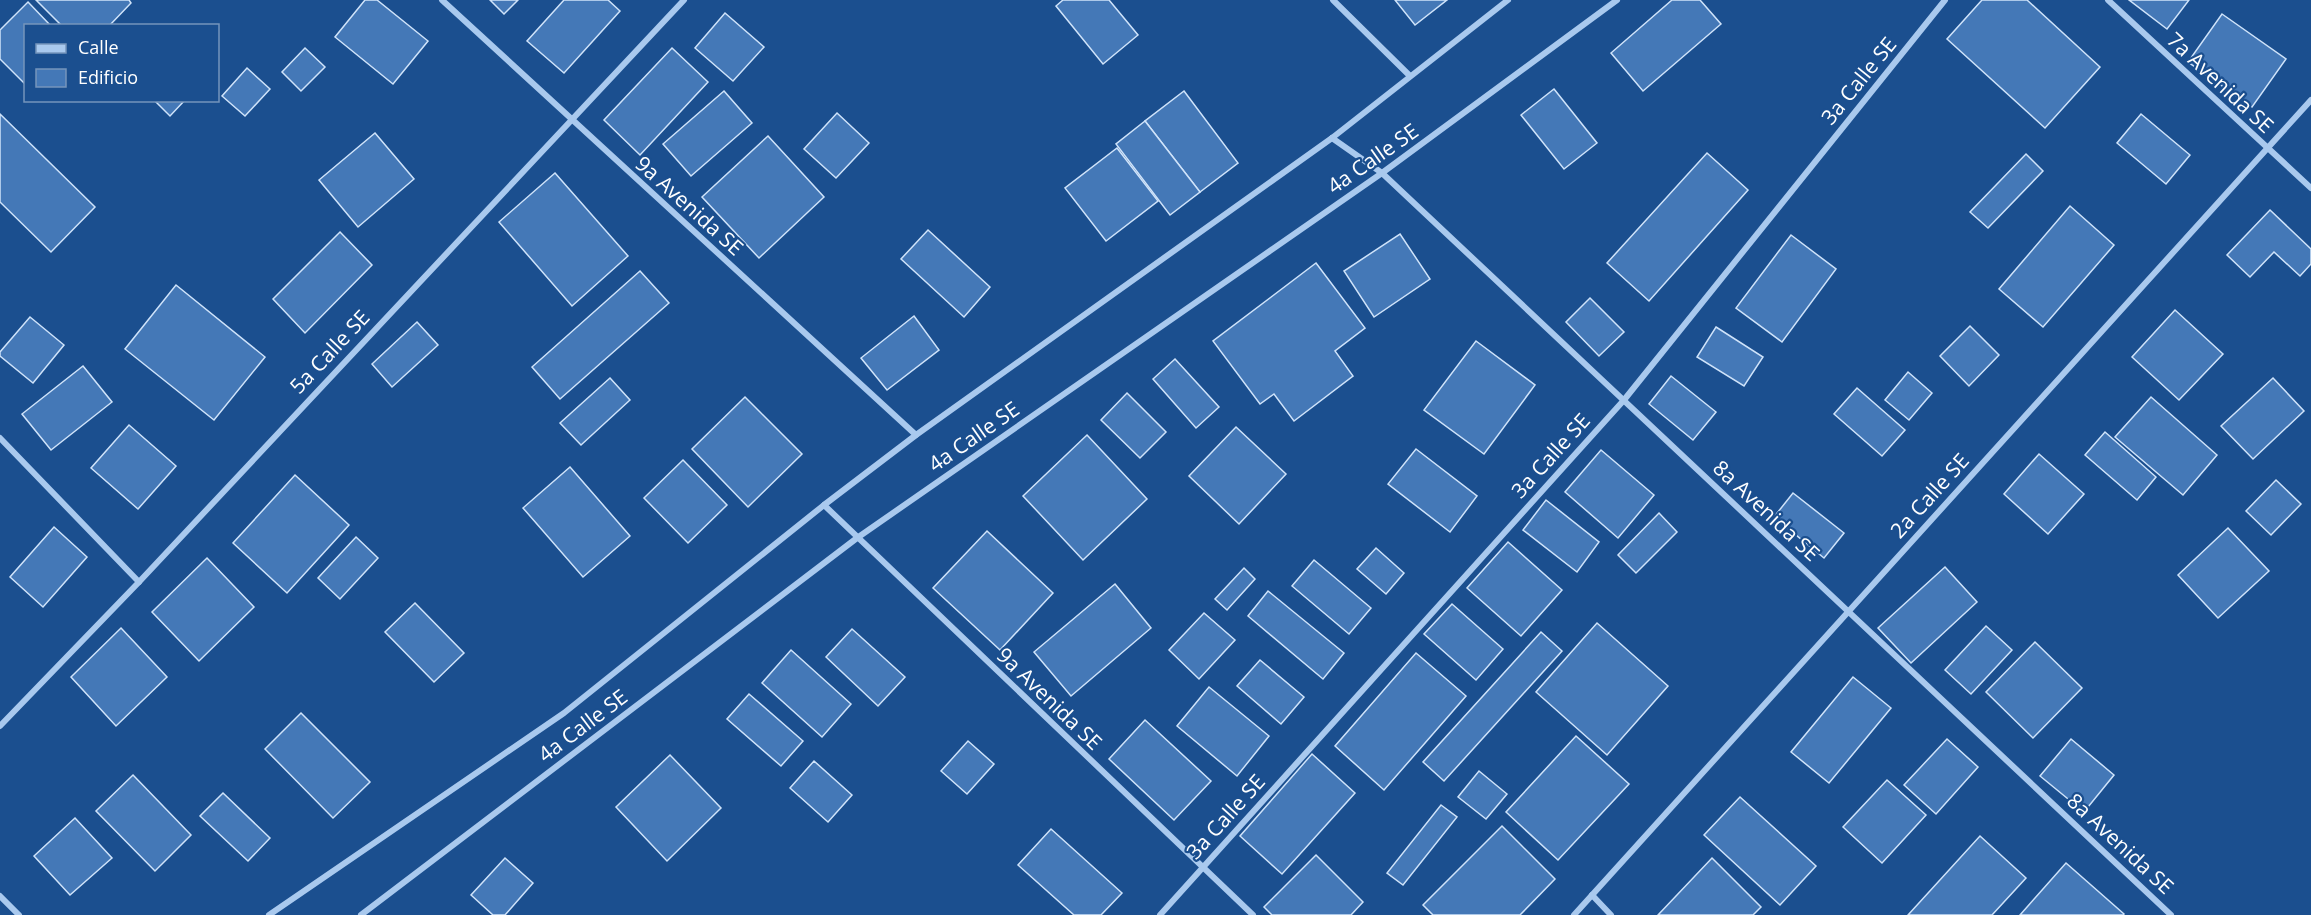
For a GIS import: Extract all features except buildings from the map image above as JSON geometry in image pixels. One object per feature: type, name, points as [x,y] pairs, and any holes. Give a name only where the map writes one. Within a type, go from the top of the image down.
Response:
[{"type":"street","name":"9a Avenida SE","points":[[442,0],[916,435]]},
{"type":"street","name":"5a Calle SE","points":[[0,726],[139,582],[570,119],[684,0]]},
{"type":"street","points":[[1333,0],[1409,75]]},
{"type":"street","name":"4a Calle SE","points":[[269,915],[564,713],[824,505],[916,435],[1332,138],[1409,75],[1508,0]]},
{"type":"street","name":"4a Calle SE","points":[[361,915],[857,538],[1382,173],[1617,0]]},
{"type":"street","name":"3a Calle SE","points":[[1160,915],[1623,400],[1945,0]]},
{"type":"street","name":"7a Avenida SE","points":[[2108,0],[2311,188]]},
{"type":"street","name":"2a Calle SE","points":[[1574,915],[2311,100]]},
{"type":"street","name":"8a Avenida SE","points":[[1332,138],[1382,173],[2171,915]]},
{"type":"street","points":[[0,438],[139,582]]},
{"type":"street","name":"9a Avenida SE","points":[[824,505],[1253,915]]},
{"type":"street","points":[[1592,895],[1611,915]]},
{"type":"street","points":[[0,896],[19,915]]}]
